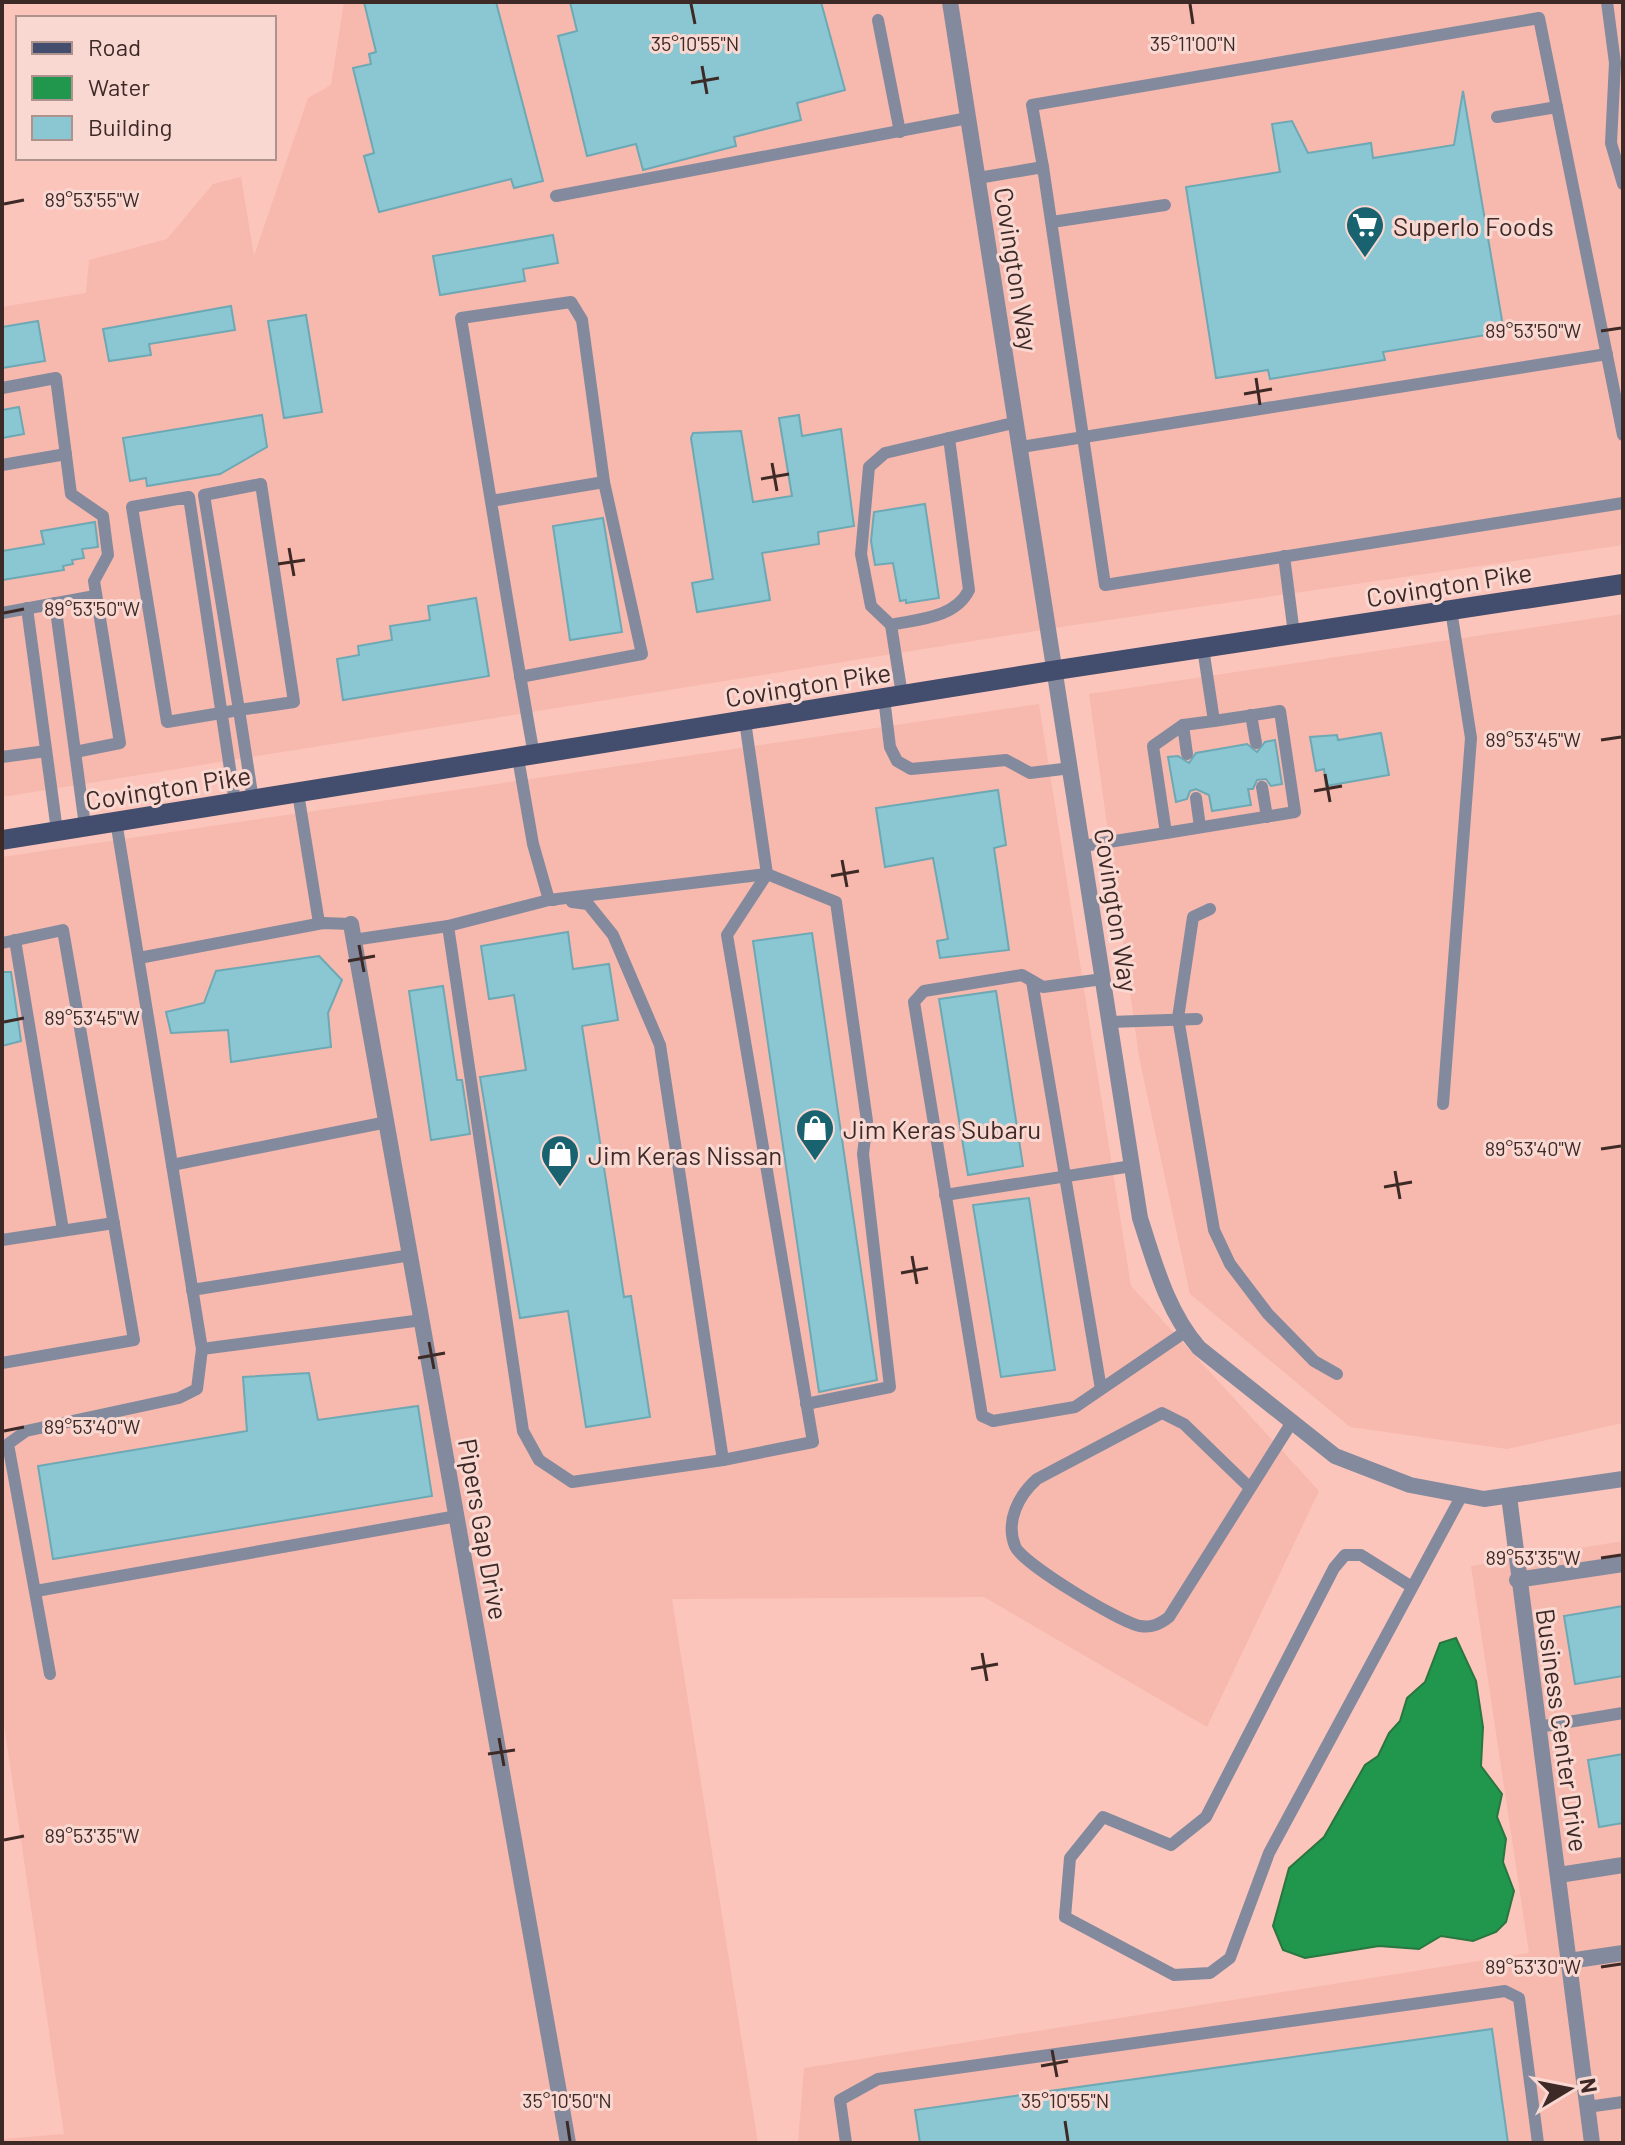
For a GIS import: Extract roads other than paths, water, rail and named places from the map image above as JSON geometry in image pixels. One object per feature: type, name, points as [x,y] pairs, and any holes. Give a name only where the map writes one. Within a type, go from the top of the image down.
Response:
[{"type":"main road","name":"Covington Pike","points":[[2,840],[1057,670],[1623,584]]},
{"type":"street","name":"Covington Way","points":[[950,2],[1057,670],[1140,1218],[1165,1293],[1185,1332],[1199,1348],[1335,1456],[1410,1485],[1484,1499],[1623,1479]]},
{"type":"street","name":"Pipers Gap Drive","points":[[352,932],[568,2143]]},
{"type":"street","name":"Business Center Drive","points":[[1509,1496],[1517,1580],[1559,1875],[1592,2143]]},
{"type":"street","points":[[1517,1580],[1623,1564]]},
{"type":"street","name":"Business Center Drive","points":[[1559,1875],[1623,1865]]},
{"type":"street","points":[[1569,1961],[1623,1953]]},
{"type":"lane","points":[[1607,2],[1615,63],[1611,143],[1623,184]]},
{"type":"lane","points":[[1623,435],[1539,18],[1032,105],[1105,585],[1623,503]]},
{"type":"lane","points":[[878,20],[900,132]]},
{"type":"lane","points":[[1497,117],[1557,107]]},
{"type":"lane","points":[[556,196],[968,118]]},
{"type":"lane","points":[[978,178],[1043,167]]},
{"type":"lane","points":[[1052,222],[1165,205]]},
{"type":"lane","points":[[520,677],[642,654],[604,482],[582,320],[571,302],[461,318],[520,677],[533,844],[549,900]]},
{"type":"lane","points":[[1021,447],[1607,354]]},
{"type":"lane","points":[[2,388],[56,378],[71,494],[103,516],[108,555],[94,581],[95,596],[120,743],[75,752]]},
{"type":"lane","points":[[1017,422],[885,453],[869,467],[861,554],[871,606],[891,625],[893,697],[890,747],[897,761],[911,769],[1006,760],[1030,773],[1071,768]]},
{"type":"lane","points":[[891,625],[950,611],[962,603],[969,590],[949,438]]},
{"type":"lane","points":[[2,465],[66,454]]},
{"type":"lane","points":[[491,501],[604,482]]},
{"type":"lane","points":[[261,484],[294,702],[167,722],[132,507],[204,495],[261,484]]},
{"type":"lane","points":[[204,495],[239,710],[244,801]]},
{"type":"lane","points":[[189,497],[222,712],[244,801]]},
{"type":"lane","points":[[1284,556],[1294,634]]},
{"type":"lane","points":[[2,613],[95,596]]},
{"type":"lane","points":[[55,603],[85,826]]},
{"type":"lane","points":[[27,608],[57,831]]},
{"type":"lane","points":[[1443,1104],[1471,738],[1451,610]]},
{"type":"lane","points":[[1203,648],[1214,721]]},
{"type":"lane","points":[[1083,846],[1166,833],[1200,827],[1267,817],[1295,812],[1280,711],[1183,725],[1153,746],[1166,833]]},
{"type":"lane","points":[[1251,715],[1256,743]]},
{"type":"lane","points":[[448,926],[523,1431],[539,1460],[572,1482],[723,1460],[813,1442],[727,935],[767,874],[745,721]]},
{"type":"lane","points":[[1183,725],[1187,754]]},
{"type":"lane","points":[[2,757],[46,751]]},
{"type":"lane","points":[[1262,787],[1267,817]]},
{"type":"lane","points":[[298,793],[319,923]]},
{"type":"lane","points":[[1196,798],[1200,827]]},
{"type":"lane","points":[[50,1674],[8,1444],[26,1431],[179,1398],[197,1389],[202,1349],[116,821]]},
{"type":"lane","points":[[139,958],[319,923],[352,932],[448,926],[549,900],[767,874],[836,902],[867,1121],[863,1154],[890,1387],[806,1404]]},
{"type":"lane","points":[[549,900],[588,904],[613,935],[660,1045],[723,1460]]},
{"type":"lane","points":[[1210,909],[1193,917],[1178,1018],[1214,1230],[1230,1264],[1265,1309],[1314,1361],[1337,1374]]},
{"type":"lane","points":[[2,1363],[134,1340],[63,930],[8,941],[63,1230]]},
{"type":"lane","points":[[1103,979],[1043,987],[1022,975],[924,991],[914,1002],[982,1416],[993,1421],[1075,1407],[1185,1332]]},
{"type":"lane","points":[[1032,981],[1101,1389]]},
{"type":"lane","points":[[1110,1022],[1197,1019]]},
{"type":"lane","points":[[172,1165],[387,1122]]},
{"type":"lane","points":[[945,1195],[1132,1166]]},
{"type":"lane","points":[[2,1240],[114,1223]]},
{"type":"lane","points":[[192,1290],[411,1255]]},
{"type":"lane","points":[[202,1349],[422,1320]]},
{"type":"lane","points":[[1249,1487],[1184,1424],[1162,1413],[1057,1466],[1030,1485],[1017,1504],[1013,1540],[1020,1555],[1084,1599],[1132,1624],[1151,1627],[1169,1617],[1292,1422]]},
{"type":"lane","points":[[1412,1587],[1361,1555],[1345,1555],[1334,1568],[1206,1817],[1171,1845],[1103,1817],[1070,1858],[1065,1917],[1174,1975],[1210,1973],[1230,1958],[1269,1853],[1462,1495]]},
{"type":"lane","points":[[36,1591],[457,1516]]},
{"type":"lane","points":[[1538,1727],[1623,1713]]},
{"type":"lane","points":[[846,2143],[840,2100],[878,2079],[1505,1991],[1519,1998],[1538,2143]]},
{"type":"lane","points":[[1587,2107],[1623,2102]]},
{"type":"water","points":[[1456,1638],[1476,1681],[1483,1727],[1481,1766],[1502,1794],[1497,1817],[1506,1839],[1503,1862],[1514,1891],[1506,1922],[1496,1932],[1473,1941],[1441,1936],[1419,1949],[1379,1946],[1305,1958],[1283,1950],[1273,1926],[1289,1868],[1324,1837],[1365,1765],[1378,1756],[1389,1733],[1400,1721],[1407,1698],[1425,1682],[1440,1643]]},
{"type":"place","name":"Superlo Foods","points":[[1365,259]]},
{"type":"place","name":"Jim Keras Subaru","points":[[815,1162]]},
{"type":"place","name":"Jim Keras Nissan","points":[[560,1188]]}]
